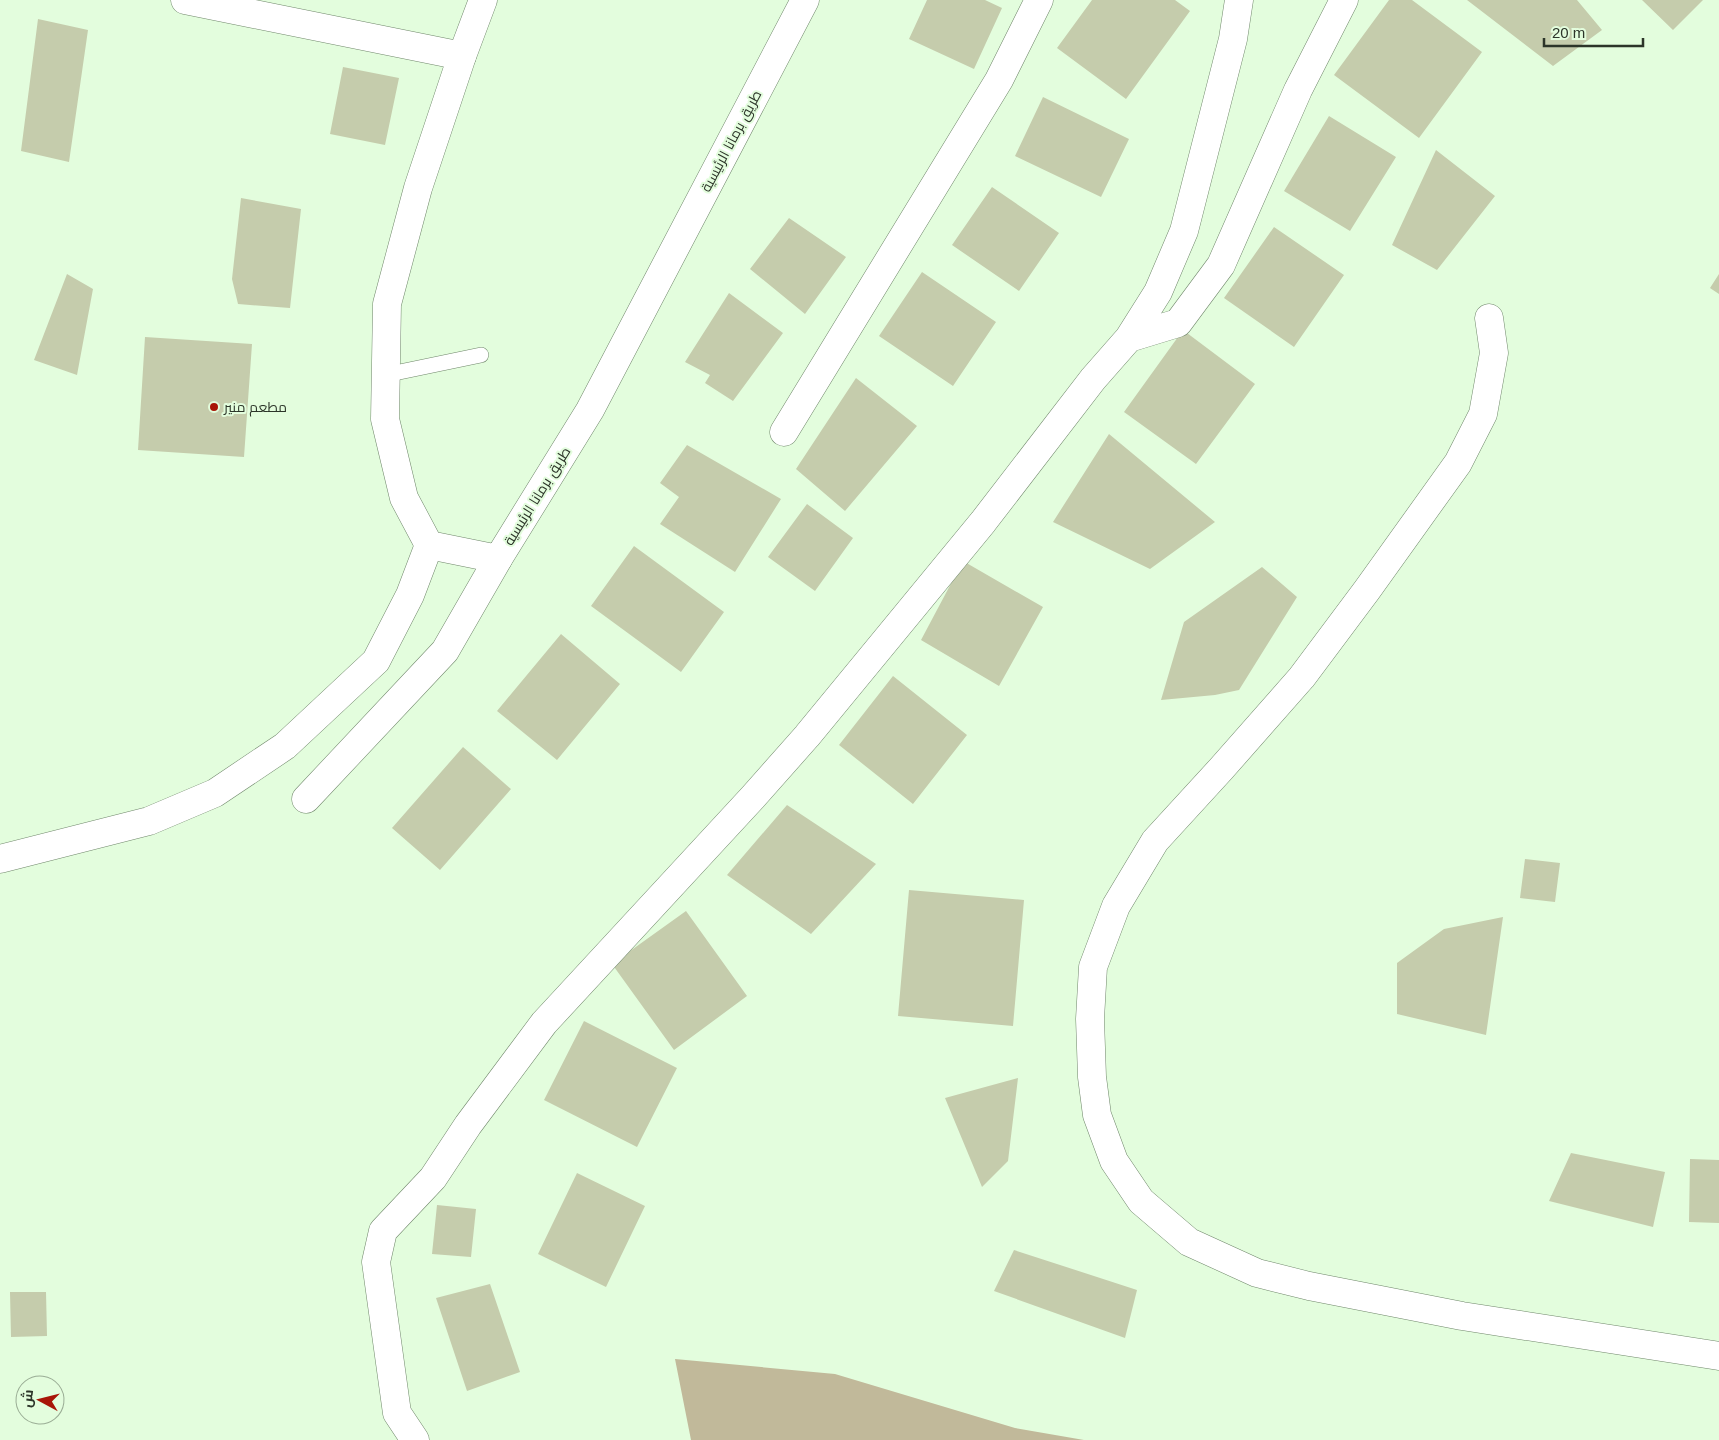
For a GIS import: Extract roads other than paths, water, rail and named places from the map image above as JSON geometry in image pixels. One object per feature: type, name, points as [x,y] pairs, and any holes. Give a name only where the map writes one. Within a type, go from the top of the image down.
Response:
[{"type":"street","points":[[185,0],[462,56]]},
{"type":"street","points":[[0,859],[149,821],[215,793],[285,746],[376,661],[410,595],[428,545],[404,498],[385,419],[387,304],[418,188],[462,56],[483,0]]},
{"type":"street","name":"طريق برمانا الرئيسية","points":[[428,545],[498,559],[590,410],[805,0]]},
{"type":"street","points":[[784,432],[1000,80],[1038,0]]},
{"type":"street","points":[[415,1440],[397,1413],[376,1262],[383,1232],[433,1178],[468,1125],[544,1023],[807,736],[983,522],[1093,379],[1129,338],[1158,292],[1184,230],[1232,39],[1239,0]]},
{"type":"street","points":[[1129,338],[1178,323],[1221,265],[1298,90],[1344,0]]},
{"type":"street","points":[[1488,318],[1494,353],[1483,414],[1458,463],[1302,677],[1155,841],[1116,906],[1093,968],[1090,1019],[1092,1077],[1097,1115],[1114,1161],[1140,1201],[1189,1242],[1257,1273],[1309,1286],[1462,1316],[1719,1356]]},
{"type":"street","points":[[306,799],[445,650],[498,559]]},
{"type":"lane","points":[[385,375],[481,355]]},
{"type":"place","name":"مطعم منير","points":[[214,407]]}]
